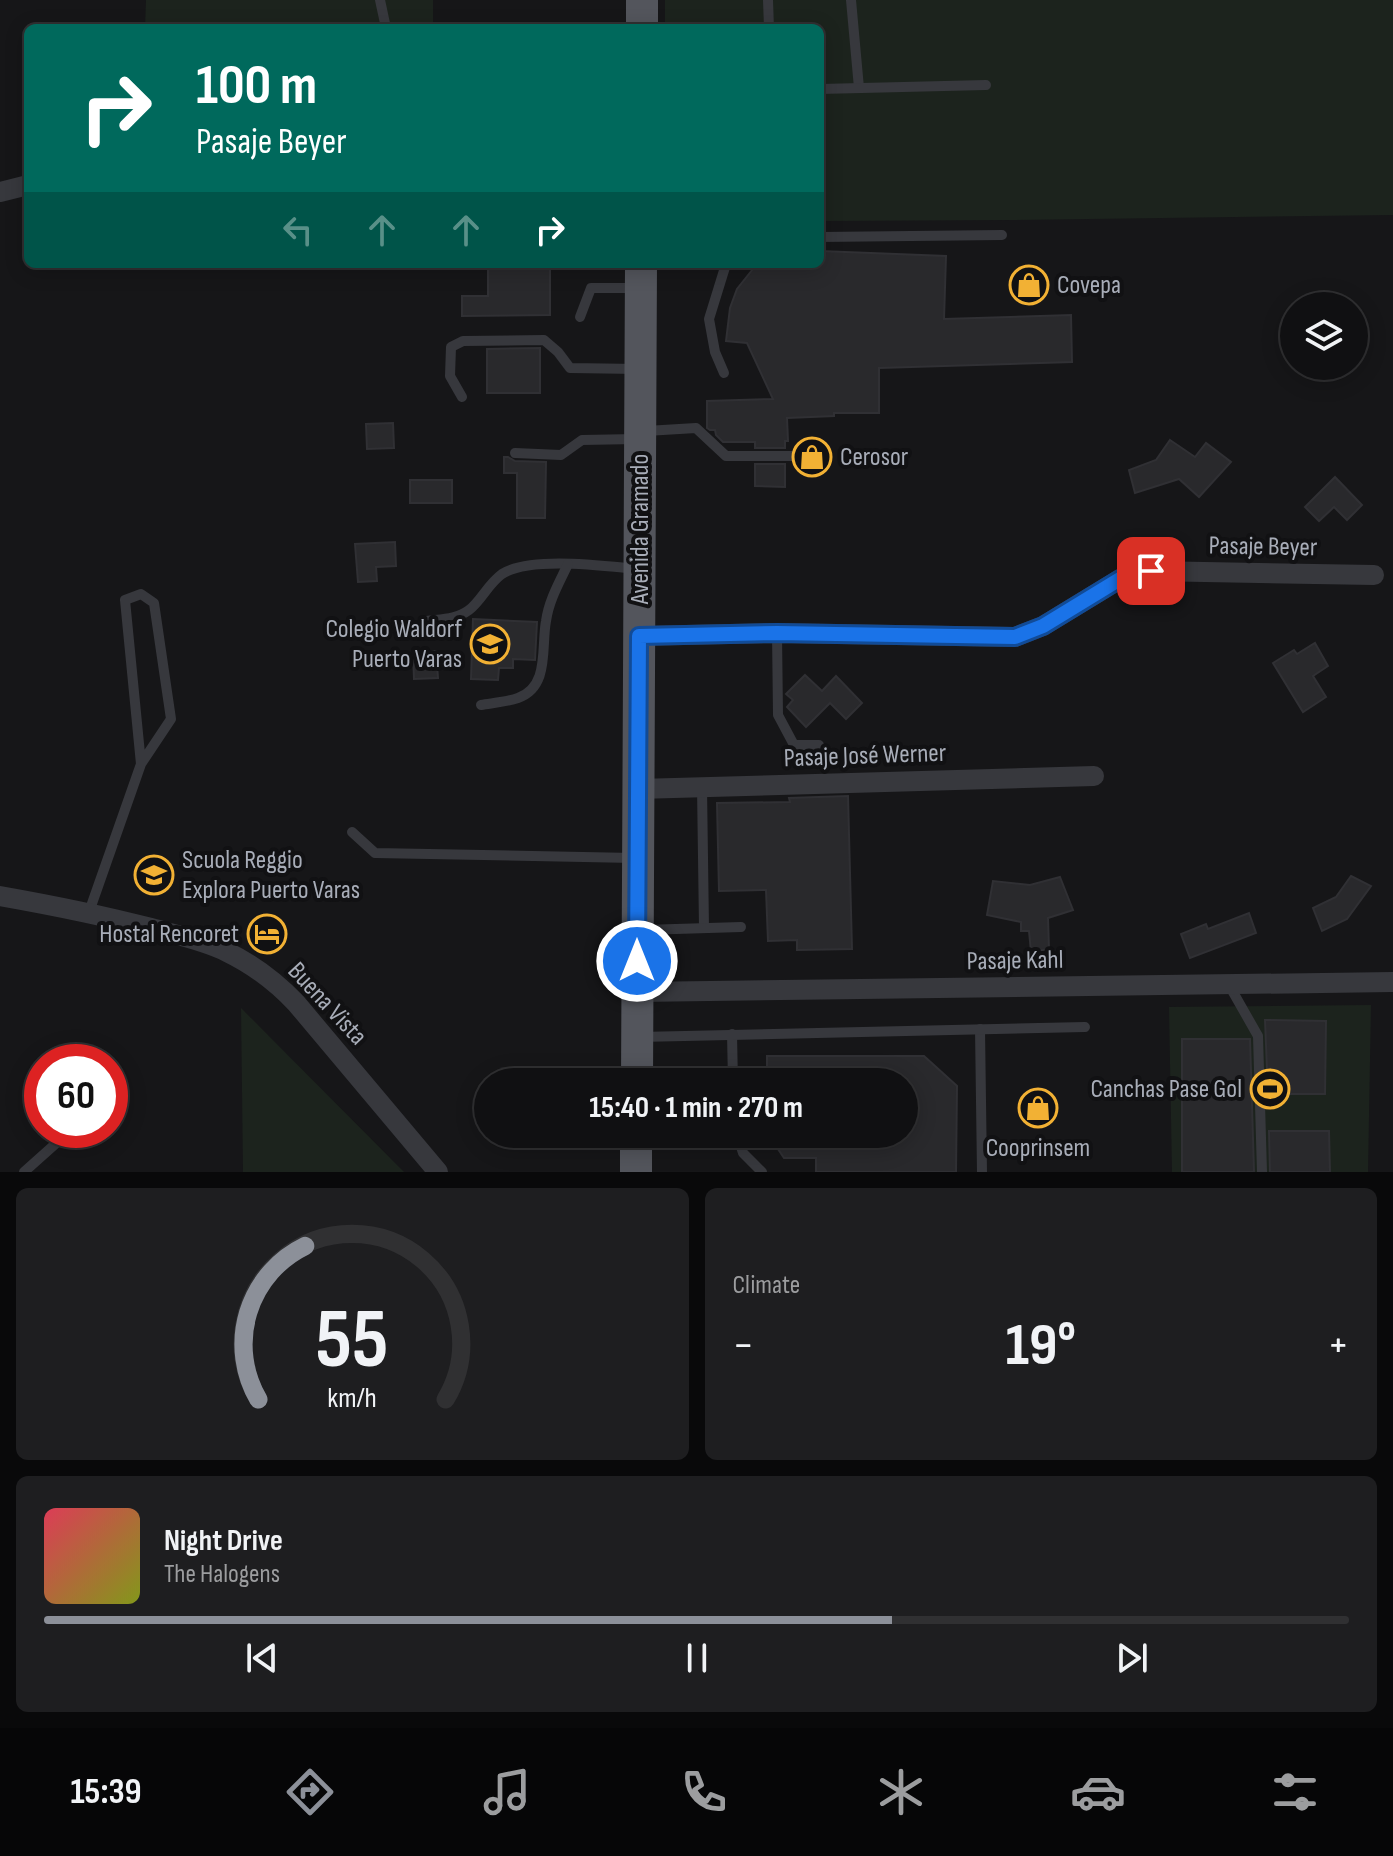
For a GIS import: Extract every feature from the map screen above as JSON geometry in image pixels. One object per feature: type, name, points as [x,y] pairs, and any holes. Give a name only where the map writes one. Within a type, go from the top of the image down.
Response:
[{"type":"main road","points":[[642,0],[642,24]]},
{"type":"main road","name":"Avenida Gramado","points":[[637,1068],[641,276]]},
{"type":"main road","points":[[636,1148],[636,1172]]},
{"type":"street","points":[[0,192],[24,186]]},
{"type":"street","name":"Pasaje Beyer","points":[[639,636],[777,633],[1015,637],[1043,626],[1120,579],[1151,571],[1374,575]]},
{"type":"street","name":"Pasaje José Werner","points":[[638,789],[1094,776]]},
{"type":"street","name":"Buena Vista","points":[[0,896],[89,912],[204,942],[263,973],[296,1003],[438,1172]]},
{"type":"street","name":"Pasaje Kahl","points":[[637,992],[1393,982]]},
{"type":"lane","points":[[380,0],[385,24]]},
{"type":"lane","points":[[768,0],[769,24]]},
{"type":"lane","points":[[851,0],[859,88]]},
{"type":"lane","points":[[824,89],[986,85]]},
{"type":"lane","points":[[824,237],[1002,235]]},
{"type":"lane","points":[[724,373],[715,352],[709,319],[725,268]]},
{"type":"lane","points":[[580,317],[591,288],[641,276]]},
{"type":"lane","points":[[462,397],[450,376],[450,362],[451,347],[463,341],[544,340],[570,368],[640,369]]},
{"type":"lane","points":[[515,453],[561,455],[582,440],[696,428],[726,456],[797,456]]},
{"type":"lane","points":[[481,705],[520,698],[534,686],[543,669],[545,623],[552,595],[568,564]]},
{"type":"lane","points":[[427,621],[456,617],[470,610],[486,589],[504,573],[525,566],[568,564],[639,569]]},
{"type":"lane","points":[[89,912],[141,764],[171,719],[154,603],[141,594],[125,600],[141,764]]},
{"type":"lane","points":[[777,633],[778,715],[794,745],[819,745]]},
{"type":"lane","points":[[702,787],[704,928]]},
{"type":"lane","points":[[352,832],[375,853],[638,858]]},
{"type":"lane","points":[[637,930],[741,927]]},
{"type":"lane","points":[[1229,985],[1258,1036],[1262,1172]]},
{"type":"lane","points":[[637,1037],[1085,1027]]},
{"type":"lane","points":[[980,1029],[982,1172]]},
{"type":"lane","points":[[732,1034],[733,1068]]},
{"type":"lane","points":[[24,1172],[51,1148]]},
{"type":"lane","points":[[741,1148],[762,1172]]},
{"type":"shaded area","points":[[146,0],[433,0],[433,24],[145,24]]},
{"type":"shaded area","points":[[665,0],[1393,0],[1393,215],[824,221],[824,24],[665,24]]},
{"type":"shaded area","name":"Canchas Pase Gol","points":[[1371,1005],[1368,1172],[1172,1172],[1169,1007]]},
{"type":"shaded area","points":[[241,1008],[404,1172],[243,1172]]},
{"type":"building","points":[[824,251],[946,256],[944,319],[1071,315],[1072,362],[879,368],[879,413],[834,413],[834,416],[787,418],[788,441],[785,441],[785,448],[755,448],[755,442],[723,442],[715,430],[707,428],[707,401],[773,399],[747,343],[726,341],[730,308],[737,289],[754,268],[824,268]]},
{"type":"building","points":[[488,268],[550,268],[550,315],[462,316],[462,296],[488,296]]},
{"type":"building","points":[[540,348],[540,393],[487,393],[487,349]]},
{"type":"building","points":[[393,423],[394,448],[367,449],[366,424]]},
{"type":"building","points":[[1170,440],[1195,457],[1206,443],[1231,462],[1199,497],[1179,479],[1135,493],[1129,470],[1156,460]]},
{"type":"building","points":[[504,457],[515,461],[546,462],[545,518],[517,518],[517,473],[504,473]]},
{"type":"building","points":[[755,464],[785,464],[785,487],[755,486]]},
{"type":"building","points":[[1335,477],[1362,505],[1347,520],[1334,507],[1319,521],[1305,507]]},
{"type":"building","points":[[410,480],[452,480],[452,503],[410,503]]},
{"type":"building","points":[[395,542],[396,566],[376,567],[377,581],[358,582],[355,544]]},
{"type":"building","points":[[473,619],[537,622],[535,660],[513,659],[513,668],[499,668],[498,680],[471,679]]},
{"type":"building","points":[[1315,643],[1328,666],[1313,676],[1326,697],[1303,712],[1273,663],[1294,650],[1297,654]]},
{"type":"building","points":[[436,651],[438,678],[414,679],[413,652]]},
{"type":"building","points":[[805,675],[822,691],[836,676],[862,703],[846,719],[830,703],[806,727],[787,707],[793,700],[786,694]]},
{"type":"building","points":[[848,796],[852,949],[797,950],[797,940],[768,941],[766,890],[719,891],[717,803],[790,802],[789,798]]},
{"type":"building","points":[[1351,876],[1371,886],[1347,919],[1322,931],[1313,908],[1336,897]]},
{"type":"building","points":[[1060,877],[1073,910],[1048,918],[1049,949],[1031,952],[1029,931],[1021,931],[1021,922],[987,915],[993,881],[1030,885]]},
{"type":"building","points":[[1249,913],[1256,933],[1190,958],[1181,934],[1206,924],[1208,929]]},
{"type":"building","points":[[1265,1020],[1326,1021],[1325,1094],[1268,1094]]},
{"type":"building","points":[[1182,1039],[1250,1039],[1254,1172],[1182,1172]]},
{"type":"building","points":[[767,1056],[924,1056],[957,1086],[956,1172],[816,1172],[816,1158],[784,1158],[777,1148],[918,1148],[918,1068],[767,1068]]},
{"type":"building","points":[[1269,1131],[1329,1131],[1330,1172],[1270,1172]]},
{"type":"place","name":"Covepa","points":[[1029,285]]},
{"type":"place","name":"Cerosor","points":[[812,457]]},
{"type":"place","name":"Colegio Waldorf Puerto Varas","points":[[490,644]]},
{"type":"place","name":"Scuola Reggio Explora Puerto Varas","points":[[154,875]]},
{"type":"place","name":"Hostal Rencoret","points":[[267,934]]},
{"type":"place","name":"Canchas Pase Gol","points":[[1270,1089]]},
{"type":"place","name":"Cooprinsem","points":[[1038,1108]]},
{"type":"route","points":[[637,961],[639,636],[777,633],[1015,637],[1043,626],[1120,579],[1151,571]]}]
